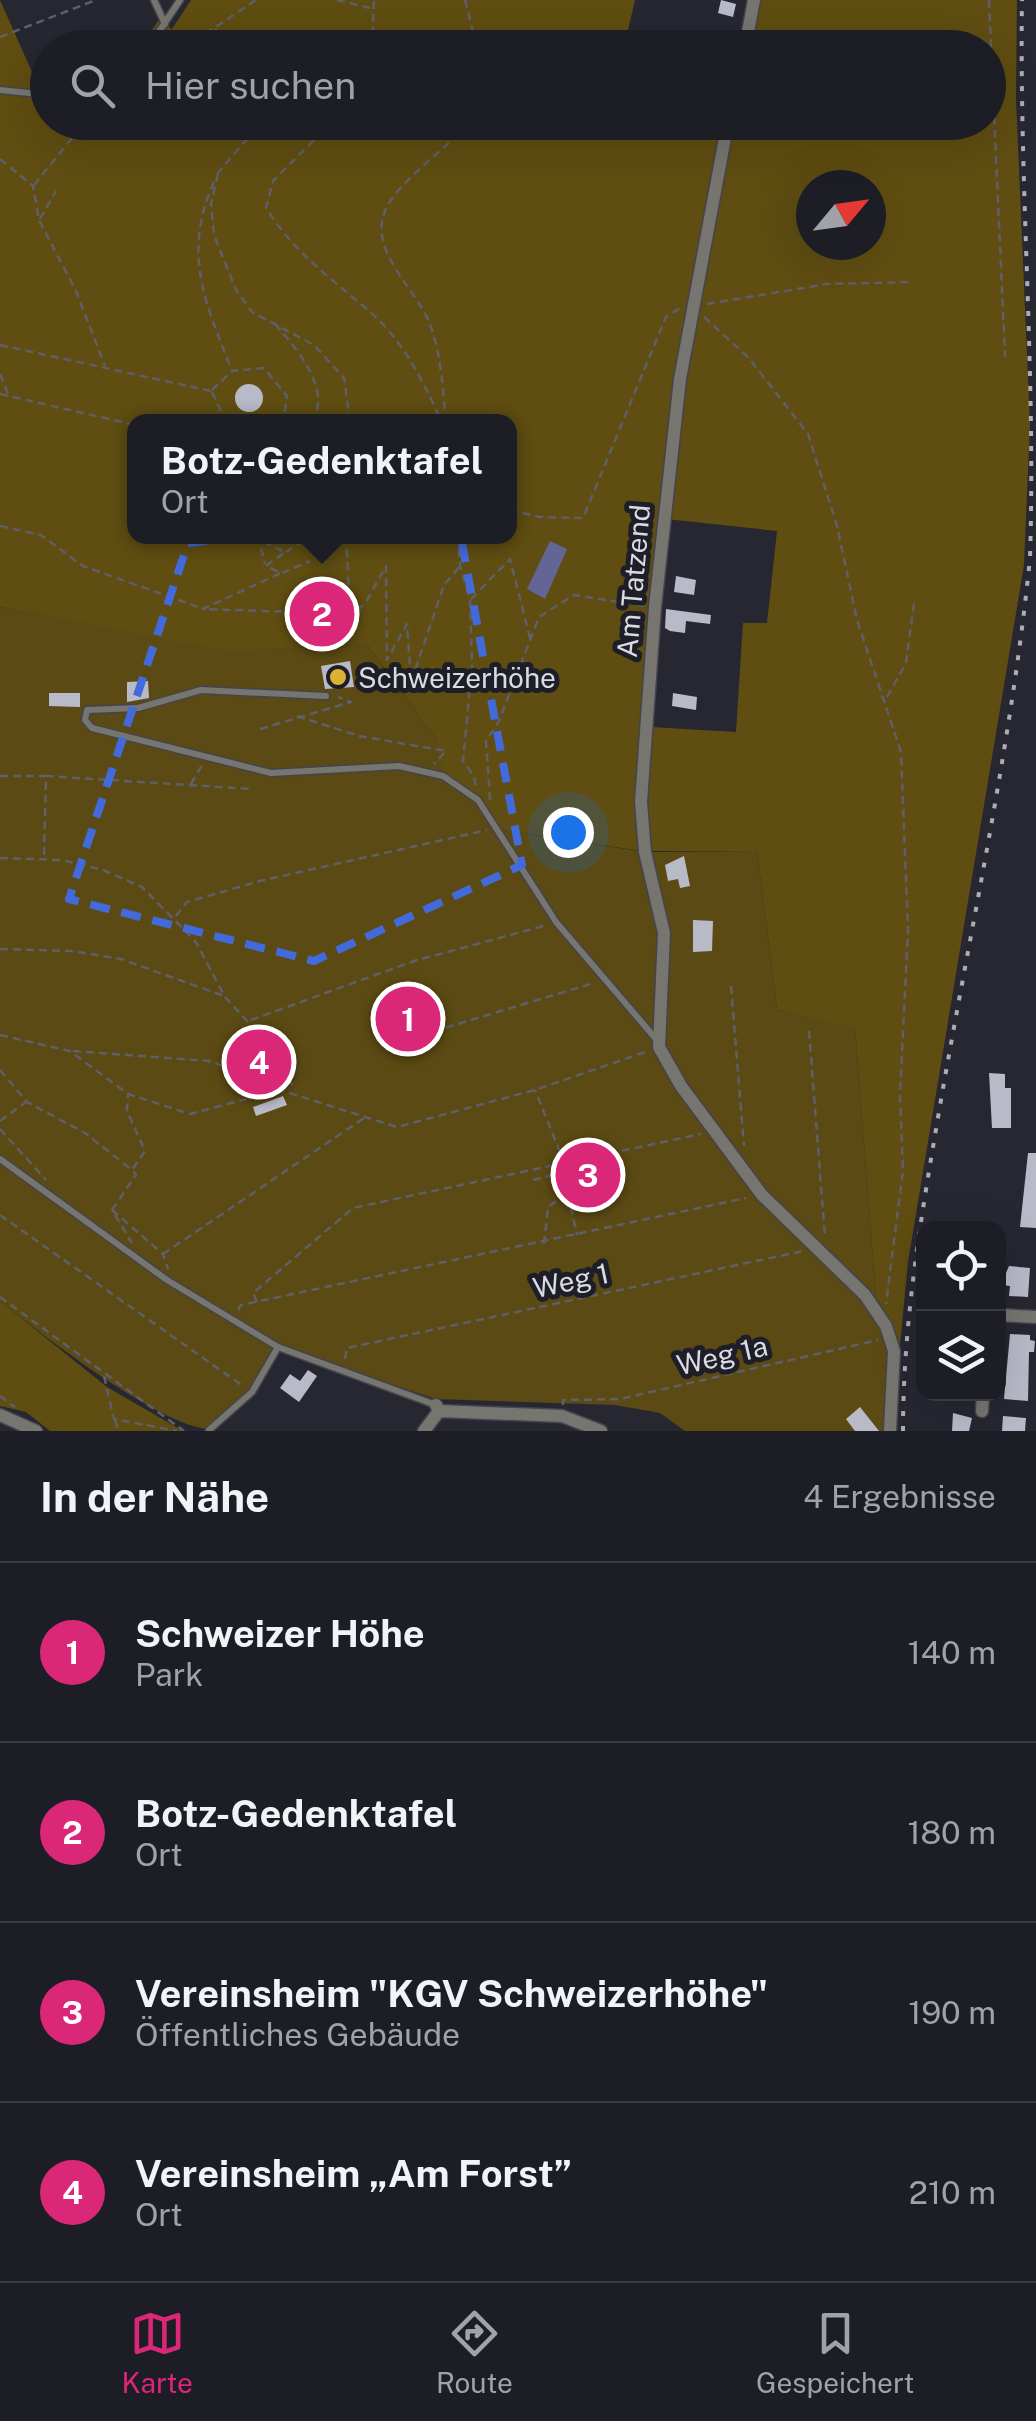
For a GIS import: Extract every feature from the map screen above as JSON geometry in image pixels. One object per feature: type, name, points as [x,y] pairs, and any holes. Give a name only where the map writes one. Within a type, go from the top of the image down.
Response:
[{"type":"street","points":[[748,30],[754,0]]},
{"type":"street","name":"Am Tatzend","points":[[659,1047],[664,933],[645,852],[641,802],[656,607],[680,380],[724,140]]},
{"type":"street","points":[[659,1047],[712,1131],[762,1195],[865,1296],[888,1331],[894,1352],[890,1431]]},
{"type":"street","points":[[1006,1316],[1036,1318]]},
{"type":"street","points":[[982,1411],[983,1401]]},
{"type":"street","points":[[424,1431],[438,1408],[562,1416],[600,1431]]},
{"type":"street","points":[[1,1416],[16,1426],[36,1431]]},
{"type":"lane","points":[[154,0],[166,25]]},
{"type":"lane","points":[[163,30],[180,0]]},
{"type":"lane","points":[[0,90],[30,93]]},
{"type":"lane","points":[[326,696],[201,690],[138,708],[87,710],[85,720],[92,728],[271,773],[424,769],[463,787],[478,800],[556,922],[650,1028],[659,1047]]},
{"type":"lane","points":[[0,1160],[142,1261],[278,1346],[438,1408]]},
{"type":"lane","points":[[210,1430],[252,1392],[278,1346]]},
{"type":"path","points":[[0,38],[96,0]]},
{"type":"path","points":[[212,30],[256,0]]},
{"type":"path","points":[[337,0],[374,8]]},
{"type":"path","points":[[373,30],[374,0]]},
{"type":"path","points":[[465,0],[472,30]]},
{"type":"path","points":[[989,0],[990,30]]},
{"type":"path","points":[[34,186],[71,140]]},
{"type":"path","points":[[232,371],[203,294],[196,237],[201,210],[218,174],[246,140]]},
{"type":"path","points":[[314,140],[273,181],[266,208],[289,244],[371,313],[400,345],[439,414]]},
{"type":"path","points":[[443,414],[429,322],[384,245],[383,213],[401,187],[454,140]]},
{"type":"path","points":[[995,140],[1005,357]]},
{"type":"path","points":[[0,159],[34,186],[39,220],[76,291],[105,366]]},
{"type":"path","points":[[218,174],[211,204],[214,235],[236,290],[252,312],[314,345],[344,378],[349,414]]},
{"type":"path","points":[[39,220],[56,191]]},
{"type":"path","points":[[517,512],[540,517],[583,518],[666,317],[692,306],[826,284],[914,282]]},
{"type":"path","points":[[692,306],[748,356],[808,434],[837,526],[857,620],[901,752],[908,930],[900,1096],[903,1170],[886,1296],[888,1331]]},
{"type":"path","points":[[270,319],[314,378],[320,409],[317,414]]},
{"type":"path","points":[[0,345],[211,391]]},
{"type":"path","points":[[211,391],[232,371],[264,368],[278,380],[287,396],[281,414]]},
{"type":"path","points":[[0,374],[10,398]]},
{"type":"path","points":[[211,391],[222,414]]},
{"type":"path","points":[[0,394],[127,423]]},
{"type":"path","points":[[0,526],[41,535],[83,566],[202,609],[324,613],[348,578]]},
{"type":"path","points":[[260,544],[266,566],[280,573]]},
{"type":"path","points":[[270,544],[285,552]]},
{"type":"path","points":[[266,566],[295,544]]},
{"type":"path","points":[[346,544],[350,618],[366,602],[386,566],[388,660],[407,624],[412,682],[444,585],[460,566]]},
{"type":"path","points":[[459,544],[470,600],[470,700],[461,741],[463,761],[474,776],[478,800],[490,803],[486,741],[499,721],[539,617],[574,595],[656,607]]},
{"type":"path","points":[[470,600],[510,559],[530,639]]},
{"type":"path","points":[[202,609],[310,561]]},
{"type":"path","points":[[886,698],[906,663],[914,603]]},
{"type":"path","points":[[260,729],[296,716],[359,736],[446,751],[424,769]]},
{"type":"path","points":[[190,786],[206,759]]},
{"type":"path","points":[[0,776],[252,790]]},
{"type":"path","points":[[44,858],[46,776]]},
{"type":"path","points":[[174,917],[187,902],[242,886],[472,830],[497,829]]},
{"type":"path","points":[[0,858],[44,858],[103,870],[142,887],[174,917],[216,973],[225,996],[272,1048],[297,1092]]},
{"type":"path","points":[[249,1021],[414,961],[556,922]]},
{"type":"path","points":[[0,949],[72,951],[121,960],[225,996]]},
{"type":"path","points":[[420,1035],[605,979]]},
{"type":"path","points":[[731,986],[744,1146],[735,1160]]},
{"type":"path","points":[[809,1032],[825,1237],[815,1248]]},
{"type":"path","points":[[0,1035],[70,1051],[209,1061],[248,1074],[251,1101]]},
{"type":"path","points":[[70,1051],[128,1094],[190,1114],[251,1101],[280,1090],[297,1092],[397,1127],[535,1090],[659,1047]]},
{"type":"path","points":[[0,1070],[27,1102],[85,1133],[132,1170],[136,1175],[112,1210]]},
{"type":"path","points":[[535,1090],[563,1162],[577,1237]]},
{"type":"path","points":[[128,1094],[127,1110],[146,1151],[132,1170]]},
{"type":"path","points":[[0,1121],[27,1102]]},
{"type":"path","points":[[112,1210],[164,1254],[366,1117]]},
{"type":"path","points":[[0,1129],[58,1191]]},
{"type":"path","points":[[257,1302],[253,1293],[353,1208],[712,1131]]},
{"type":"path","points":[[533,1180],[564,1172]]},
{"type":"path","points":[[544,1244],[548,1207],[568,1193]]},
{"type":"path","points":[[236,1314],[241,1306],[257,1302],[762,1195]]},
{"type":"path","points":[[112,1210],[142,1261]]},
{"type":"path","points":[[0,1215],[252,1392]]},
{"type":"path","name":"Weg 1","points":[[344,1361],[348,1348],[815,1248]]},
{"type":"path","points":[[0,1297],[184,1431]]},
{"type":"path","name":"Weg 1a","points":[[563,1400],[620,1399],[888,1331]]},
{"type":"path","points":[[103,1373],[118,1431]]},
{"type":"path","points":[[114,1419],[177,1431]]},
{"type":"highlighted area","points":[[456,511],[522,865],[314,961],[69,899],[188,543]]},
{"type":"shaded area","points":[[0,0],[30,68],[30,140],[721,140],[676,380],[641,851],[497,829],[478,800],[443,776],[436,739],[366,643],[229,651],[0,607]]},
{"type":"shaded area","points":[[191,0],[635,0],[628,30],[152,30],[158,21],[172,29]]},
{"type":"shaded area","points":[[758,0],[1017,0],[1016,99],[1030,424],[1024,565],[908,1262],[900,1345],[894,1351],[877,1310],[855,1028],[777,1010],[757,851],[651,851],[646,803],[651,727],[736,732],[743,623],[767,623],[777,531],[666,519],[683,383],[729,140],[1006,140],[1006,30],[752,30]]},
{"type":"shaded area","points":[[0,607],[86,623],[366,643],[436,739],[444,776],[478,800],[497,829],[645,852],[757,851],[777,1010],[855,1027],[877,1310],[894,1351],[890,1431],[685,1431],[660,1413],[615,1405],[436,1399],[279,1347],[243,1405],[212,1429],[164,1414],[134,1397],[0,1301]]},
{"type":"shaded area","points":[[0,1301],[107,1387],[183,1431],[50,1431],[26,1412],[0,1406]]},
{"type":"water","points":[[550,541],[567,549],[545,599],[527,589]]},
{"type":"building","points":[[721,0],[736,4],[733,17],[718,13]]},
{"type":"building","points":[[249,384],[259,388],[263,398],[259,408],[249,412],[239,408],[235,398],[239,388]]},
{"type":"building","points":[[676,576],[696,580],[694,595],[674,592]]},
{"type":"building","points":[[666,609],[711,615],[710,624],[686,621],[685,633],[670,631],[665,628]]},
{"type":"building","name":"Schweizerhöhe","points":[[350,661],[354,687],[325,689],[321,666]]},
{"type":"building","points":[[148,681],[149,698],[127,702],[127,682]]},
{"type":"building","points":[[49,693],[80,693],[80,707],[49,706]]},
{"type":"building","points":[[673,693],[697,697],[696,710],[672,706]]},
{"type":"building","points":[[684,856],[690,886],[680,888],[678,879],[668,881],[665,865]]},
{"type":"building","points":[[693,920],[713,921],[712,951],[693,952]]},
{"type":"building","points":[[249,1050],[274,1059],[268,1074],[244,1065]]},
{"type":"building","points":[[989,1073],[1005,1074],[1005,1088],[1011,1088],[1011,1128],[992,1128]]},
{"type":"building","points":[[283,1096],[287,1105],[256,1116],[253,1107]]},
{"type":"building","points":[[1028,1153],[1036,1153],[1036,1228],[1020,1227]]},
{"type":"building","points":[[606,1163],[609,1181],[571,1188],[568,1170]]},
{"type":"building","points":[[1009,1266],[1030,1268],[1028,1297],[1009,1296]]},
{"type":"building","points":[[1010,1334],[1030,1335],[1030,1340],[1035,1341],[1034,1352],[1029,1352],[1028,1401],[1006,1399]]},
{"type":"building","points":[[308,1370],[317,1376],[299,1402],[280,1388],[290,1374],[300,1381]]},
{"type":"building","points":[[860,1407],[879,1431],[855,1431],[846,1419]]},
{"type":"building","points":[[953,1413],[972,1418],[969,1431],[952,1431]]},
{"type":"building","points":[[1003,1416],[1026,1418],[1025,1431],[1002,1431]]},
{"type":"railway","points":[[903,1431],[906,1346],[921,1220],[1002,760],[1030,558],[1022,0]]},
{"type":"place","name":"Botz-Gedenktafel","points":[[322,614]]},
{"type":"place","name":"Schweizerhöhe","points":[[338,677]]},
{"type":"place","name":"Schweizer Höhe","points":[[408,1019]]},
{"type":"place","name":"Vereinsheim „Am Forst”","points":[[259,1062]]},
{"type":"place","name":"Vereinsheim \"KGV Schweizerhöhe\"","points":[[588,1175]]}]
